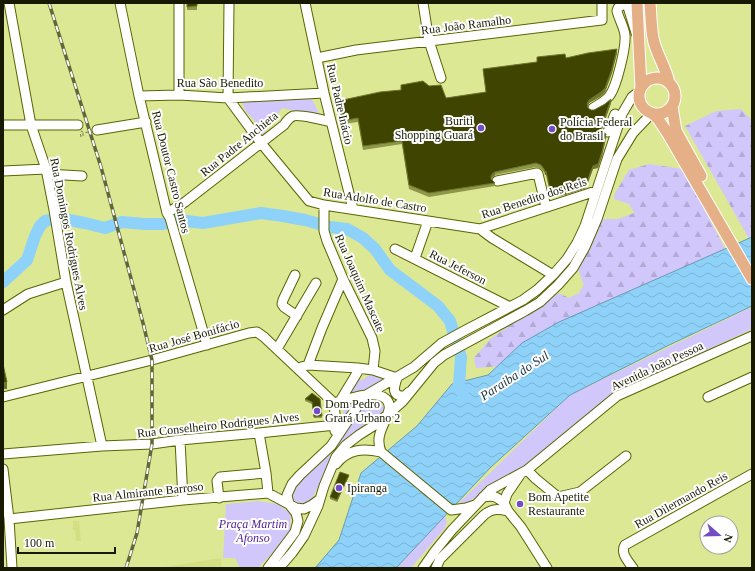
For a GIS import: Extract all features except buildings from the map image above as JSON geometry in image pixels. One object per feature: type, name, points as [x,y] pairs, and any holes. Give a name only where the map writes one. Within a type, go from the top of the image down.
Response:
[{"type":"main road","points":[[637,3],[640,102],[646,111],[658,114],[668,110],[672,106]]},
{"type":"main road","points":[[650,3],[653,38],[658,55],[675,95],[672,106],[672,132],[752,279]]},
{"type":"main road","points":[[640,89],[651,79],[661,79],[669,83]]},
{"type":"main road","points":[[652,113],[672,132],[752,267]]},
{"type":"street","name":"Rua Domingos Rodrigues Alves","points":[[9,3],[31,125],[47,172],[66,282],[102,446]]},
{"type":"street","name":"Rua Doutor Castro Santos","points":[[120,3],[139,96],[169,219],[207,345]]},
{"type":"street","points":[[179,3],[179,95]]},
{"type":"street","points":[[228,98],[229,3]]},
{"type":"street","name":"Rua Padre Inácio","points":[[305,3],[324,93],[353,209]]},
{"type":"street","points":[[423,3],[429,41],[441,78]]},
{"type":"street","name":"Rua João Ramalho","points":[[317,58],[356,50],[602,20],[602,3]]},
{"type":"street","points":[[593,108],[605,100],[613,90],[621,63],[625,34],[617,11],[618,8],[624,3],[628,7],[639,42]]},
{"type":"street","points":[[268,568],[295,532],[298,521],[296,513],[289,504],[287,495],[292,484],[331,446],[357,407],[368,394],[414,367],[442,344],[523,300],[537,290],[567,259],[585,226],[622,114],[632,97],[640,89]]},
{"type":"street","name":"Rua São Benedito","points":[[139,96],[179,95],[228,98],[324,93]]},
{"type":"street","name":"Rua Adolfo de Castro","points":[[228,98],[261,143],[309,201],[324,205],[480,229],[492,238],[553,275]]},
{"type":"street","points":[[278,568],[292,553],[304,536],[318,506],[324,486],[336,457],[346,445],[378,423],[403,401],[434,363],[444,355],[540,302],[573,268],[585,247],[597,219],[617,159],[633,133],[652,113]]},
{"type":"street","points":[[608,132],[615,114]]},
{"type":"street","name":"Rua Padre Anchieta","points":[[169,219],[185,202],[284,125],[288,119],[293,116],[332,122]]},
{"type":"street","points":[[94,131],[146,122]]},
{"type":"street","points":[[3,125],[31,125],[80,129]]},
{"type":"street","points":[[586,188],[597,180],[608,152],[610,151]]},
{"type":"street","points":[[3,171],[47,172],[82,176]]},
{"type":"street","points":[[497,181],[537,173],[546,207]]},
{"type":"street","name":"Rua Benedito dos Reis","points":[[480,229],[596,191]]},
{"type":"street","name":"Rua Joaquim Mascate","points":[[324,205],[323,226],[327,241],[343,279],[372,338],[375,351],[373,370]]},
{"type":"street","points":[[415,258],[428,221]]},
{"type":"street","name":"Rua Jeferson","points":[[395,249],[510,307]]},
{"type":"street","points":[[295,275],[282,304],[297,316]]},
{"type":"street","points":[[308,365],[343,279]]},
{"type":"street","points":[[3,310],[28,294],[66,282]]},
{"type":"street","points":[[278,349],[316,283]]},
{"type":"street","name":"Rua José Bonifácio","points":[[3,397],[257,332],[337,402]]},
{"type":"street","name":"Avenida João Pessoa","points":[[423,568],[452,530],[490,490],[525,471],[617,396],[752,336]]},
{"type":"street","points":[[298,368],[308,365],[358,368],[373,370],[397,378]]},
{"type":"street","points":[[335,440],[337,402],[357,373],[358,368]]},
{"type":"street","points":[[708,397],[752,377]]},
{"type":"street","points":[[397,378],[394,392],[400,397],[405,396],[416,386]]},
{"type":"street","points":[[337,402],[368,394],[384,397],[390,408],[379,435],[378,444],[382,453]]},
{"type":"street","name":"Rua Conselheiro Rodrigues Alves","points":[[3,454],[102,446],[152,444],[336,425]]},
{"type":"street","points":[[259,433],[268,493],[296,508],[304,509],[320,499]]},
{"type":"street","points":[[180,440],[183,500]]},
{"type":"street","points":[[329,474],[340,460],[351,452],[372,450],[382,453],[450,509],[453,521],[452,530]]},
{"type":"street","points":[[525,471],[558,497],[580,492],[626,456]]},
{"type":"street","points":[[3,469],[9,519],[12,568]]},
{"type":"street","name":"Avenida João Pessoa","points":[[506,507],[507,494],[525,471]]},
{"type":"street","points":[[219,498],[217,481],[220,477],[266,473]]},
{"type":"street","name":"Rua Dilermando Reis","points":[[633,568],[625,556],[623,549],[625,545],[752,474]]},
{"type":"street","name":"Rua Almirante Barroso","points":[[9,519],[183,500],[268,493]]},
{"type":"street","points":[[483,497],[492,496],[499,499],[521,527],[547,568]]},
{"type":"street","points":[[450,509],[466,508],[477,505]]},
{"type":"street","points":[[436,568],[440,559],[484,515],[490,510],[506,507]]},
{"type":"street","points":[[435,551],[436,568]]},
{"type":"path","points":[[80,129],[94,131]]},
{"type":"shaded area","points":[[73,521],[79,521],[81,541],[76,541],[75,530],[73,530]]},
{"type":"shaded area","points":[[221,558],[222,568],[158,568]]},
{"type":"green space","points":[[312,99],[321,117],[282,108],[263,135],[254,120],[246,112],[241,100]]},
{"type":"green space","points":[[741,109],[752,120],[752,244],[685,126],[716,111]]},
{"type":"green space","points":[[649,164],[683,169],[728,254],[502,366],[476,368],[474,358],[490,339],[559,293],[569,298],[579,293],[584,284],[578,269],[603,219],[618,219],[634,213],[629,204],[614,199],[615,193],[629,170]]},
{"type":"green space","points":[[752,307],[752,329],[614,394],[519,470],[497,481],[465,507],[459,503],[570,395]]},
{"type":"green space","points":[[374,372],[391,378],[346,398],[356,379],[362,380]]},
{"type":"green space","points":[[357,399],[344,421],[343,403]]},
{"type":"green space","points":[[371,399],[379,401],[384,407],[383,413],[379,419],[340,446],[329,463],[312,499],[306,504],[298,503],[292,499],[291,493],[295,486],[326,458],[352,421]]},
{"type":"green space","name":"Praça Martim Afonso","points":[[258,501],[278,504],[291,514],[290,535],[258,568],[240,568],[235,558],[223,558],[226,504]]},
{"type":"green space","points":[[445,516],[447,522],[445,528],[411,568],[396,568]]},
{"type":"water","name":"Paraiba do Sul","points":[[752,237],[752,306],[665,347],[570,395],[490,468],[396,568],[315,568],[339,540],[361,473],[417,426],[452,384],[488,375],[522,343],[559,322]]},
{"type":"waterway","points":[[3,282],[27,260],[40,226],[45,221],[58,218],[105,228],[122,222],[163,224],[178,220],[203,223],[261,213],[347,229],[363,238],[375,249],[390,270],[438,306],[450,321],[461,357],[459,385],[464,397]]},
{"type":"railway","points":[[49,3],[101,167],[152,360],[152,444],[137,533],[126,568]]},
{"type":"place","name":"Buriti Shopping Guará","points":[[481,128]]},
{"type":"place","name":"Polícia Federal do Brasil","points":[[552,129]]},
{"type":"place","name":"Dom Pedro Grará Urbano 2","points":[[317,411]]},
{"type":"place","name":"Ipiranga","points":[[339,488]]},
{"type":"place","name":"Bom Apetite Restaurante","points":[[520,504]]}]
